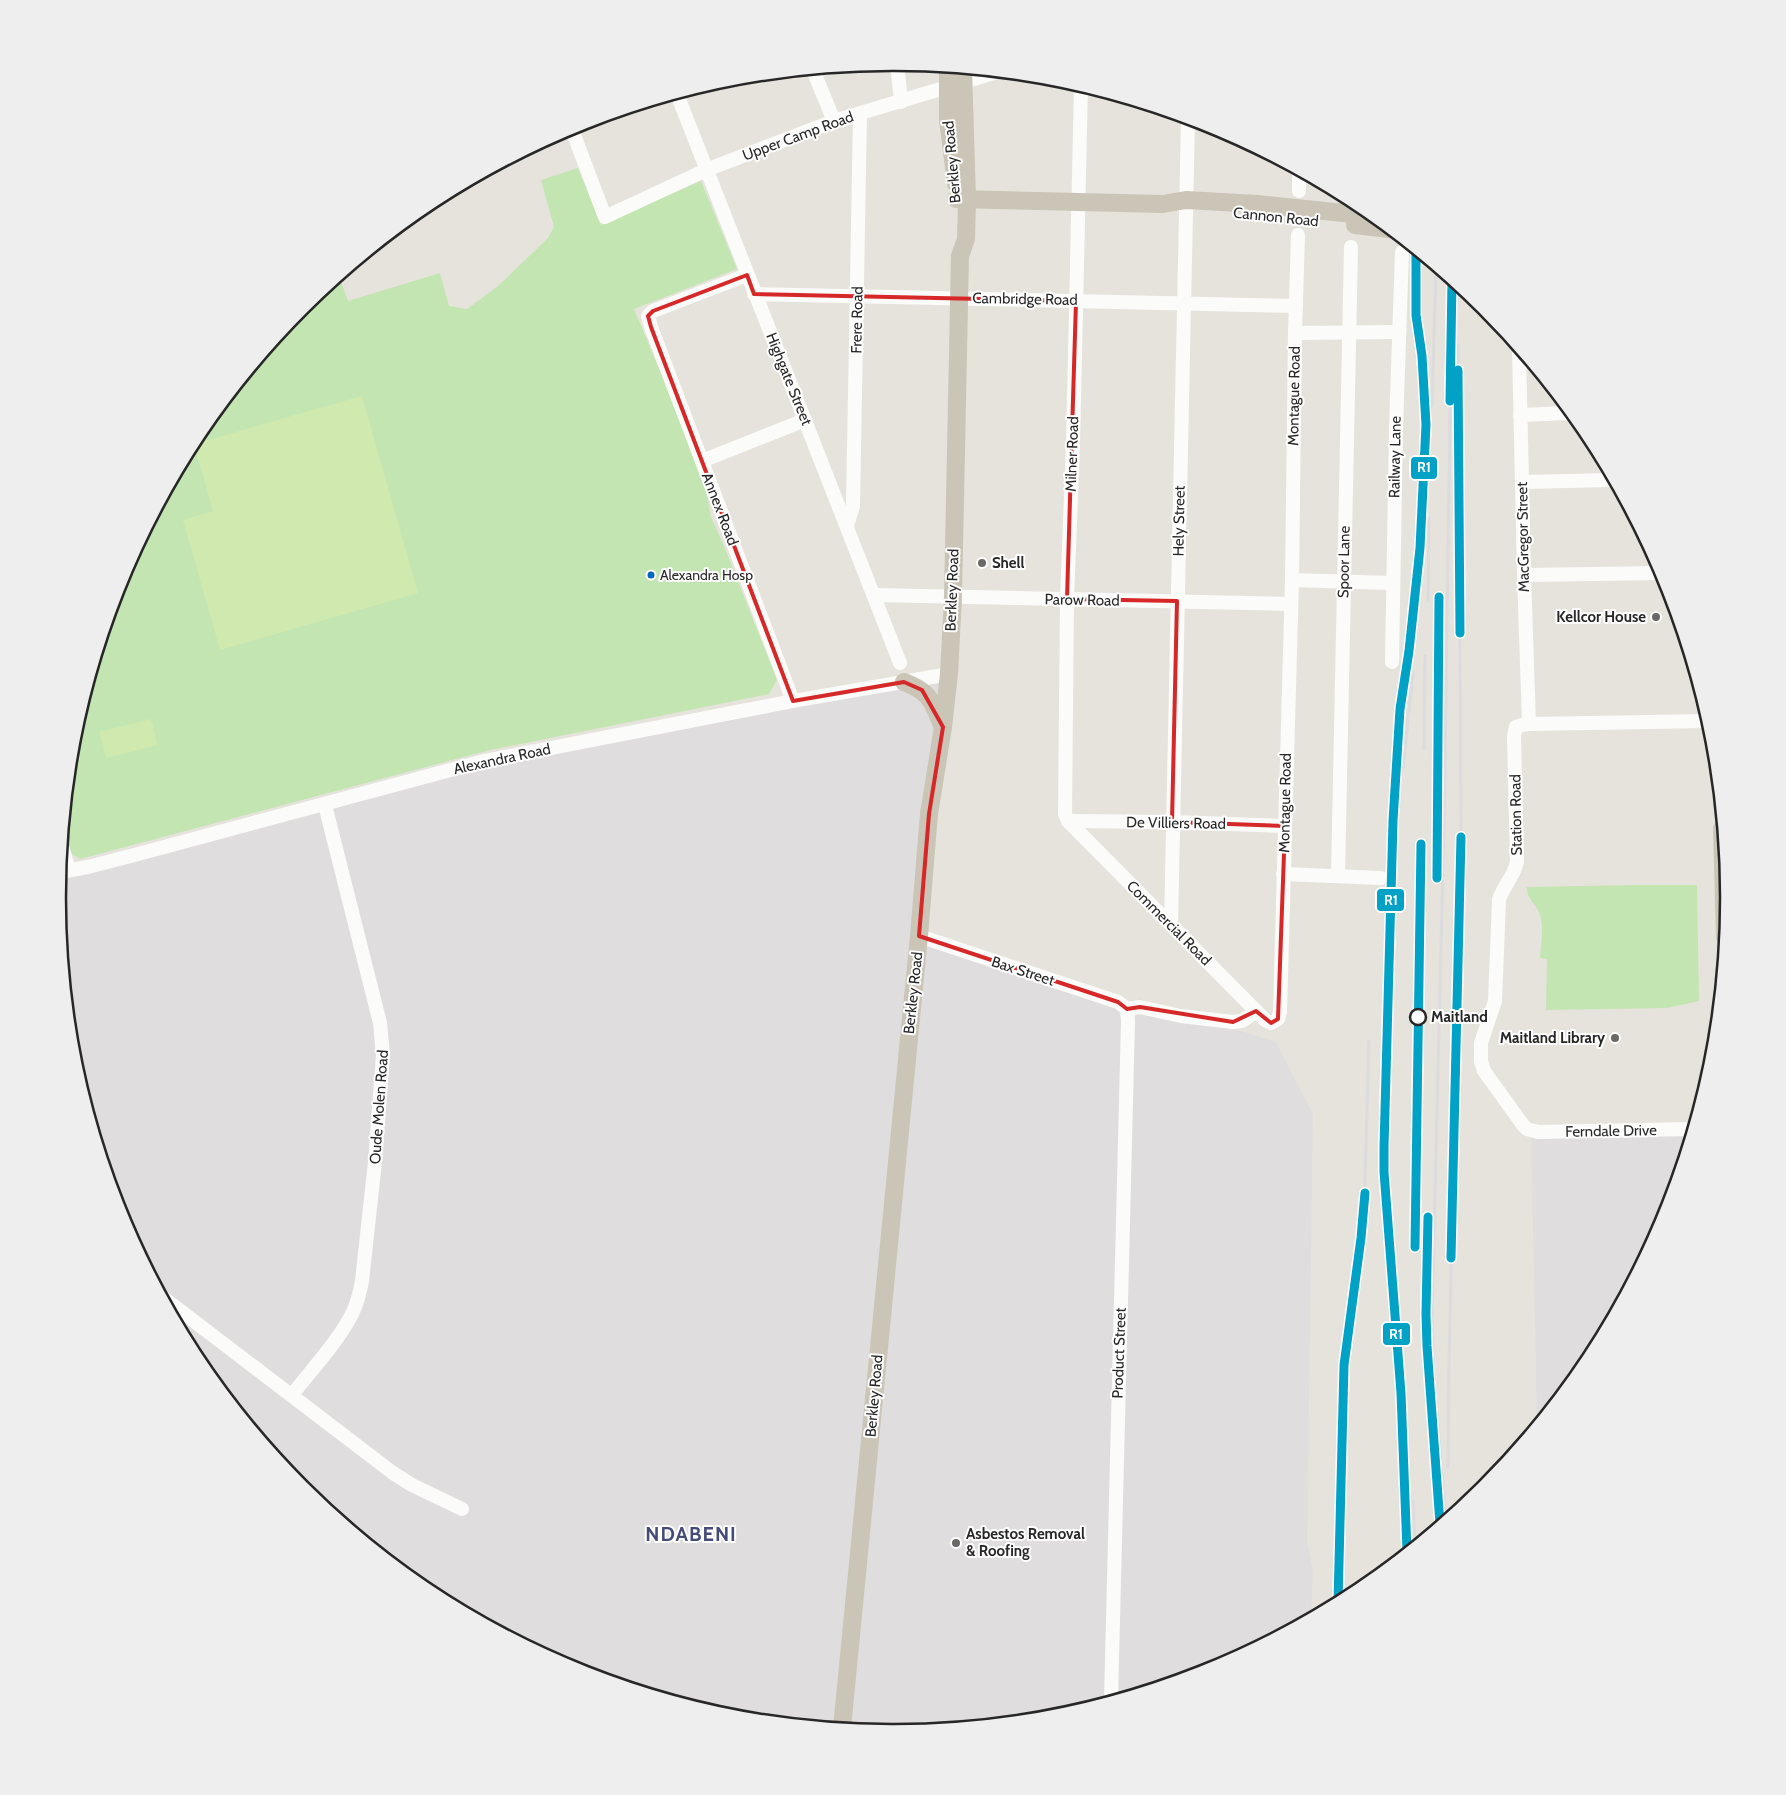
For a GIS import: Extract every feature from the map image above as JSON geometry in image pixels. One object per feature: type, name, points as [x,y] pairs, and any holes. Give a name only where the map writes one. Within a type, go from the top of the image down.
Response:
[{"type":"main road","name":"Berkley Road","points":[[843,1722],[919,936],[929,814],[943,727],[949,674],[953,597],[960,256],[966,239],[962,199],[956,183],[948,120],[958,80]]},
{"type":"main road","name":"Cannon Road","points":[[962,199],[1163,204],[1359,215]]},
{"type":"main road","name":"Cannon Road","points":[[1256,210],[1375,227]]},
{"type":"main road","points":[[904,682],[917,687],[926,694],[943,727]]},
{"type":"street","points":[[898,71],[901,102]]},
{"type":"street","points":[[815,75],[834,122]]},
{"type":"street","name":"Upper Camp Road","points":[[574,135],[606,217],[706,170],[834,122],[901,102],[958,80],[978,76]]},
{"type":"street","name":"Milner Road","points":[[1068,821],[1065,814],[1068,599],[1081,93]]},
{"type":"street","name":"Highgate Street","points":[[678,99],[900,664]]},
{"type":"street","name":"Frere Road","points":[[847,526],[853,506],[860,114]]},
{"type":"street","name":"Hely Street","points":[[1171,924],[1188,126]]},
{"type":"street","points":[[1298,191],[1299,178]]},
{"type":"street","name":"Montague Road","points":[[1271,1023],[1278,1020],[1280,1012],[1292,580],[1298,235]]},
{"type":"street","name":"Spoor Lane","points":[[1338,876],[1351,247]]},
{"type":"street","name":"Railway Lane","points":[[1392,662],[1398,332],[1402,252]]},
{"type":"street","name":"Annex Road","points":[[747,275],[652,311],[648,316],[793,700]]},
{"type":"street","name":"Cambridge Road","points":[[754,294],[1296,306]]},
{"type":"street","name":"Montague Road","points":[[1295,333],[1349,334],[1398,332]]},
{"type":"street","name":"MacGregor Street","points":[[1519,357],[1524,575],[1530,724]]},
{"type":"street","points":[[1520,415],[1563,414]]},
{"type":"street","points":[[702,461],[805,420]]},
{"type":"street","points":[[1522,482],[1607,480]]},
{"type":"street","points":[[1524,575],[1654,574]]},
{"type":"street","points":[[1292,580],[1392,583]]},
{"type":"street","name":"Parow Road","points":[[874,595],[1290,604]]},
{"type":"street","name":"Alexandra Road","points":[[67,871],[325,805],[484,761],[793,700],[949,674]]},
{"type":"street","points":[[1530,724],[1701,721]]},
{"type":"street","name":"Station Road","points":[[1530,724],[1519,726],[1514,733],[1517,862],[1513,875],[1499,900],[1495,1001],[1480,1050],[1484,1071],[1513,1112],[1525,1127],[1531,1131]]},
{"type":"street","name":"Oude Molen Road","points":[[292,1396],[344,1327],[353,1312],[358,1297],[362,1281],[375,1162],[383,1055],[380,1023],[325,805]]},
{"type":"street","name":"De Villiers Road","points":[[1068,821],[1285,826]]},
{"type":"street","name":"Commercial Road","points":[[1068,821],[1265,1020],[1271,1023]]},
{"type":"street","points":[[1284,874],[1381,878]]},
{"type":"street","name":"Bax Street","points":[[919,936],[1118,1002],[1127,1008]]},
{"type":"street","points":[[1127,1008],[1140,1007],[1182,1016],[1233,1022],[1242,1021],[1256,1011]]},
{"type":"street","name":"Product Street","points":[[1111,1695],[1127,1008]]},
{"type":"street","name":"Ferndale Drive","points":[[1531,1131],[1686,1129]]},
{"type":"street","points":[[175,1306],[393,1473],[420,1489],[462,1509]]},
{"type":"highlighted area","points":[[747,275],[754,294],[1076,301],[1067,599],[1177,601],[1172,822],[1285,826],[1278,1019],[1271,1023],[1256,1011],[1233,1022],[1140,1007],[1127,1009],[1118,1002],[919,936],[929,814],[943,727],[922,690],[904,682],[793,701],[651,327],[648,316],[653,311]]},
{"type":"shaded area","points":[[949,674],[919,936],[1126,1007],[1140,999],[1276,1042],[1313,1114],[1307,1541],[1313,1572],[1311,1610],[1259,1639],[1209,1661],[1159,1680],[1107,1696],[1054,1708],[1001,1717],[893,1724],[785,1717],[679,1696],[627,1680],[527,1639],[434,1585],[348,1519],[308,1482],[271,1443],[237,1401],[206,1357],[177,1311],[129,1214],[110,1163],[94,1111],[82,1059],[73,1005],[68,952],[67,870],[484,761]]},
{"type":"shaded area","points":[[1686,1129],[1657,1214],[1609,1311],[1580,1357],[1537,1416],[1531,1131]]},
{"type":"green space","points":[[578,168],[601,225],[701,181],[737,269],[634,309],[703,474],[711,517],[777,680],[769,694],[490,750],[80,859],[72,854],[68,842],[73,790],[82,736],[94,684],[110,632],[129,581],[152,532],[177,484],[206,438],[237,394],[271,352],[308,313],[341,282],[348,301],[440,273],[449,306],[467,309],[498,286],[548,238],[554,227],[541,180]]},
{"type":"green space","points":[[362,396],[418,593],[220,650],[183,520],[213,511],[197,453],[204,441]]},
{"type":"green space","points":[[151,719],[158,745],[106,758],[99,732]]},
{"type":"green space","points":[[1697,885],[1699,1001],[1667,1008],[1546,1010],[1547,959],[1540,958],[1542,925],[1539,911],[1528,895],[1527,887]]},
{"type":"railway","points":[[1407,1544],[1401,1393],[1384,1172],[1384,1147],[1393,821],[1400,709],[1409,651],[1420,548],[1426,425],[1422,356],[1416,315],[1416,258]]},
{"type":"railway","points":[[1432,406],[1436,274]]},
{"type":"railway","points":[[1445,1512],[1434,1378],[1432,1318],[1444,823],[1452,289]]},
{"type":"railway","points":[[1448,1467],[1461,824],[1458,345]]},
{"type":"railway","points":[[1428,601],[1429,518]]},
{"type":"railway","points":[[1424,749],[1425,656]]},
{"type":"railway","points":[[1403,767],[1413,673]]},
{"type":"railway","points":[[1338,1593],[1344,1365],[1364,1212],[1369,1041]]},
{"type":"railway","points":[[1413,1501],[1415,1538]]},
{"type":"transit line","name":"R1","points":[[1407,1544],[1401,1393],[1384,1172],[1384,1147],[1393,821],[1400,709],[1409,651],[1420,548],[1426,425],[1422,356],[1416,315],[1416,258]]},
{"type":"transit line","name":"R1","points":[[1450,401],[1452,289]]},
{"type":"transit line","name":"R1","points":[[1458,370],[1460,633]]},
{"type":"transit line","name":"R1","points":[[1437,878],[1439,597]]},
{"type":"transit line","name":"R1","points":[[1451,1258],[1461,837]]},
{"type":"transit line","name":"R1","points":[[1415,1247],[1421,844]]},
{"type":"transit line","name":"R1","points":[[1338,1593],[1344,1365],[1365,1193]]},
{"type":"transit line","name":"R1","points":[[1428,1217],[1427,1346],[1440,1518]]},
{"type":"place","name":"Shell","points":[[982,563]]},
{"type":"place","name":"Alexandra Hosp","points":[[651,575]]},
{"type":"place","name":"Kellcor House","points":[[1656,617]]},
{"type":"place","name":"Maitland","points":[[1418,1017]]},
{"type":"place","name":"Maitland Library","points":[[1615,1038]]},
{"type":"place","name":"Asbestos Removal & Roofing","points":[[956,1543]]},
{"type":"district","name":"NDABENI","points":[[691,1534]]}]
